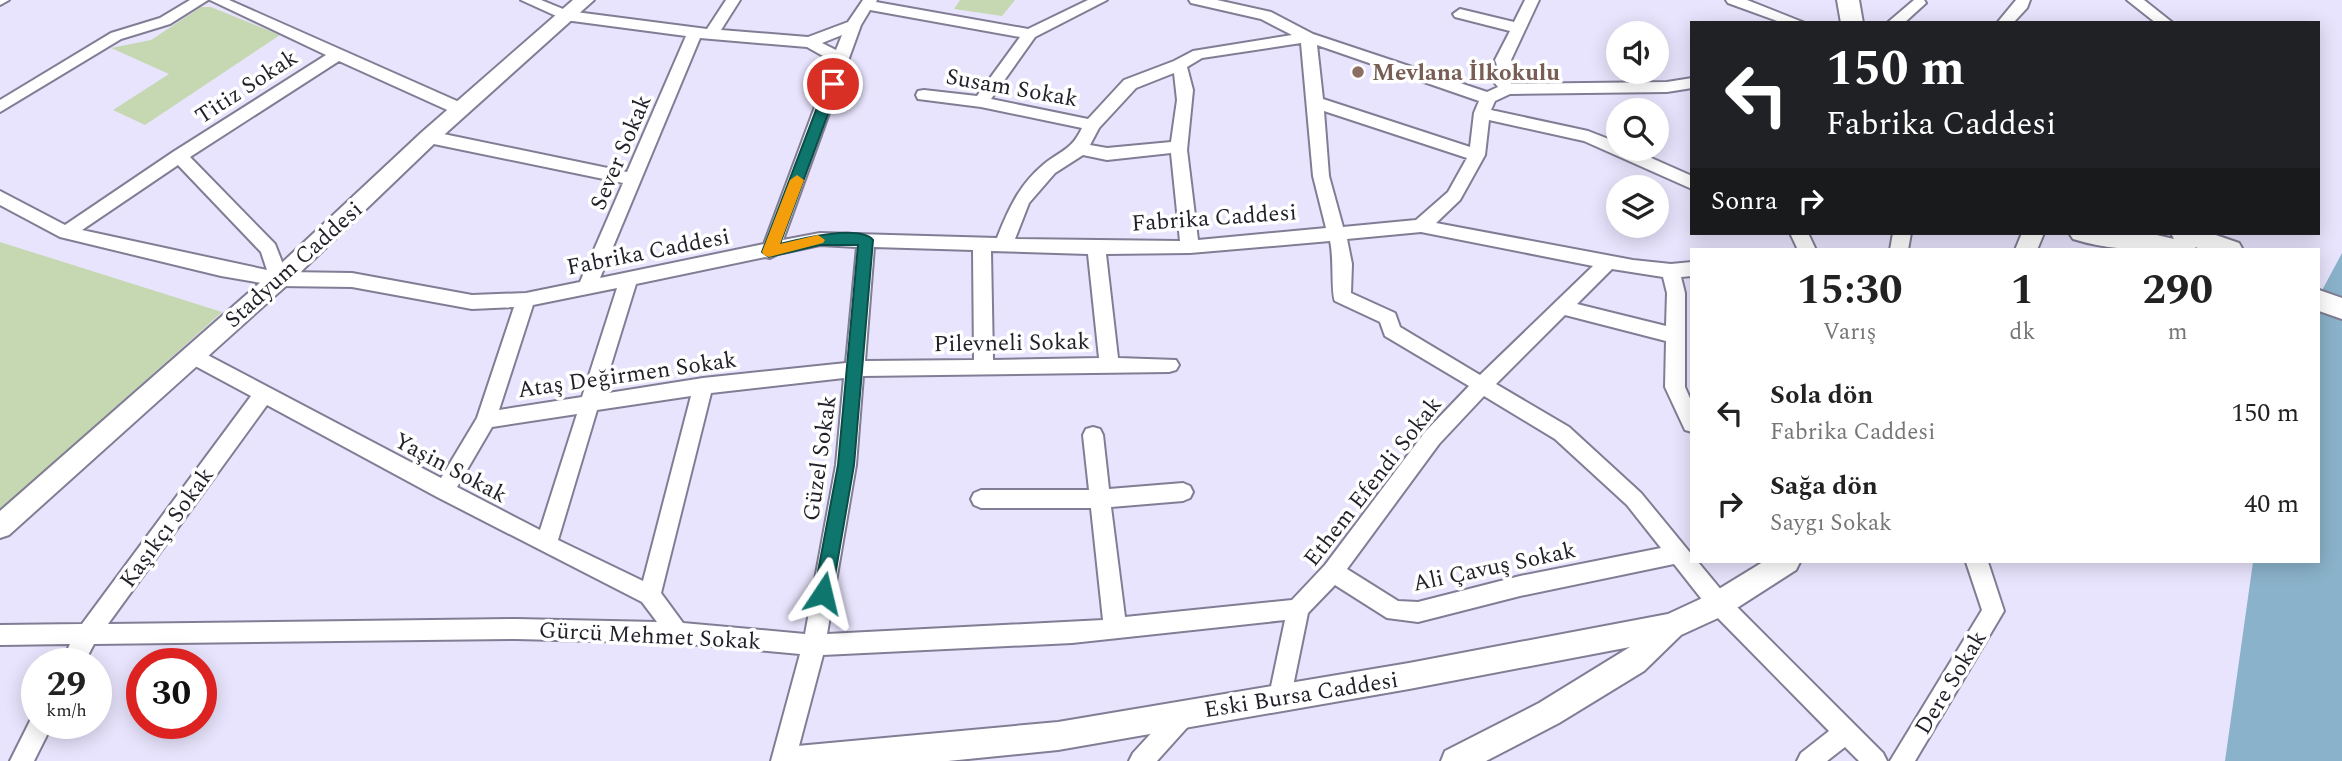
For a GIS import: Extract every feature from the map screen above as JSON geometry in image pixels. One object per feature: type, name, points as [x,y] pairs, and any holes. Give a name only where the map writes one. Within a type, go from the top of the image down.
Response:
[{"type":"main road","points":[[1848,0],[1852,21]]},
{"type":"main road","points":[[2189,235],[2209,244]]},
{"type":"main road","points":[[2121,236],[2148,242],[2209,244]]},
{"type":"main road","points":[[2320,284],[2342,293]]},
{"type":"main road","points":[[2320,300],[2342,309]]},
{"type":"street","points":[[0,107],[116,36],[165,21],[201,0]]},
{"type":"street","points":[[217,0],[460,109]]},
{"type":"street","points":[[528,0],[565,15],[703,33],[810,42],[842,60]]},
{"type":"street","name":"Stadyum Caddesi","points":[[0,527],[279,279],[460,109],[585,0]]},
{"type":"street","name":"Sever Sokak","points":[[586,289],[633,178],[703,33],[733,0]]},
{"type":"street","points":[[981,102],[1030,34],[1100,0]]},
{"type":"street","points":[[1196,0],[1266,15],[1308,37],[1485,105],[1588,136],[1690,182]]},
{"type":"street","points":[[1507,89],[1502,82],[1506,68],[1503,60],[1532,0]]},
{"type":"street","points":[[1733,0],[1792,21]]},
{"type":"street","points":[[2006,21],[2022,5],[2023,0]]},
{"type":"street","points":[[2134,0],[2163,21]]},
{"type":"street","points":[[769,252],[853,25],[868,3],[1030,34]]},
{"type":"street","points":[[1896,21],[1919,3]]},
{"type":"street","points":[[1460,14],[1517,28]]},
{"type":"street","points":[[810,42],[853,25]]},
{"type":"street","points":[[1004,244],[1021,200],[1049,169],[1080,149],[1093,125],[1130,84],[1179,65],[1198,54],[1308,37]]},
{"type":"street","points":[[1308,37],[1317,103],[1321,176],[1335,234],[1343,246],[1345,276],[1341,296],[1388,318],[1392,331],[1562,433],[1634,499],[1719,604],[1875,761]]},
{"type":"street","name":"Titiz Sokak","points":[[66,233],[179,156],[337,55]]},
{"type":"street","points":[[1179,65],[1187,84],[1186,111],[1178,147],[1190,247]]},
{"type":"street","points":[[1422,226],[1454,195],[1477,155],[1485,105],[1507,89],[1667,87],[1690,83]]},
{"type":"street","name":"Susam Sokak","points":[[924,95],[981,102],[1093,125]]},
{"type":"street","points":[[1317,103],[1477,155]]},
{"type":"street","points":[[429,137],[633,178]]},
{"type":"street","points":[[1080,149],[1107,154],[1178,147]]},
{"type":"street","points":[[179,156],[269,249],[279,279]]},
{"type":"street","name":"Fabrika Caddesi","points":[[0,197],[66,233],[221,269],[279,279],[352,280],[472,302],[526,300],[769,252],[820,239],[1096,248],[1190,247],[1422,226],[1608,262],[1671,271],[1690,269]]},
{"type":"street","name":"Güzel Sokak","points":[[783,761],[814,645],[846,465],[866,240]]},
{"type":"street","points":[[982,243],[984,368]]},
{"type":"street","points":[[1096,248],[1109,365]]},
{"type":"street","name":"Ethem Efendi Sokak","points":[[1298,609],[1333,572],[1432,438],[1483,384],[1608,262]]},
{"type":"street","points":[[1671,271],[1676,293],[1675,387],[1690,420]]},
{"type":"street","points":[[546,544],[628,281]]},
{"type":"street","points":[[444,491],[486,420],[526,300]]},
{"type":"street","points":[[1562,307],[1676,336]]},
{"type":"street","name":"Yaşin Sokak","points":[[191,355],[444,491],[650,595],[677,633]]},
{"type":"street","name":"Pilevneli Sokak","points":[[856,369],[1169,365]]},
{"type":"street","name":"Ataş Değirmen Sokak","points":[[486,420],[703,386],[856,369]]},
{"type":"street","points":[[650,595],[703,386]]},
{"type":"street","name":"Kaşıkçı Sokak","points":[[80,648],[264,394]]},
{"type":"street","points":[[1093,435],[1115,628]]},
{"type":"street","points":[[981,499],[1100,499],[1183,492]]},
{"type":"street","name":"Ali Çavuş Sokak","points":[[1333,572],[1395,611],[1418,612],[1520,586],[1677,554]]},
{"type":"street","name":"Eski Bursa Caddesi","points":[[797,761],[1058,736],[1279,696],[1409,676],[1671,626],[1719,604],[1784,563]]},
{"type":"street","name":"Dere Sokak","points":[[1902,761],[1993,611],[1977,563]]},
{"type":"street","points":[[1279,696],[1298,609]]},
{"type":"street","name":"Gürcü Mehmet Sokak","points":[[0,635],[516,629],[677,633],[814,645],[1072,633],[1298,609]]},
{"type":"street","points":[[1456,761],[1549,713],[1634,662],[1671,626]]},
{"type":"street","points":[[1142,761],[1185,713]]},
{"type":"street","points":[[1809,761],[1845,732]]},
{"type":"street","points":[[22,761],[33,739]]},
{"type":"green space","points":[[960,0],[1015,0],[1002,16],[954,9]]},
{"type":"green space","points":[[201,7],[211,7],[280,35],[145,125],[113,110],[169,74],[111,48],[151,40]]},
{"type":"green space","points":[[0,242],[222,312],[0,511]]},
{"type":"water","points":[[2342,253],[2342,761],[2225,761],[2253,563],[2320,563],[2320,294]]},
{"type":"slow traffic","points":[[797,180],[769,252],[818,240]]},
{"type":"place","name":"Mevlana İlkokulu","points":[[1358,72]]},
{"type":"route","points":[[823,593],[846,465],[866,240],[820,239],[769,252],[833,84]]}]
